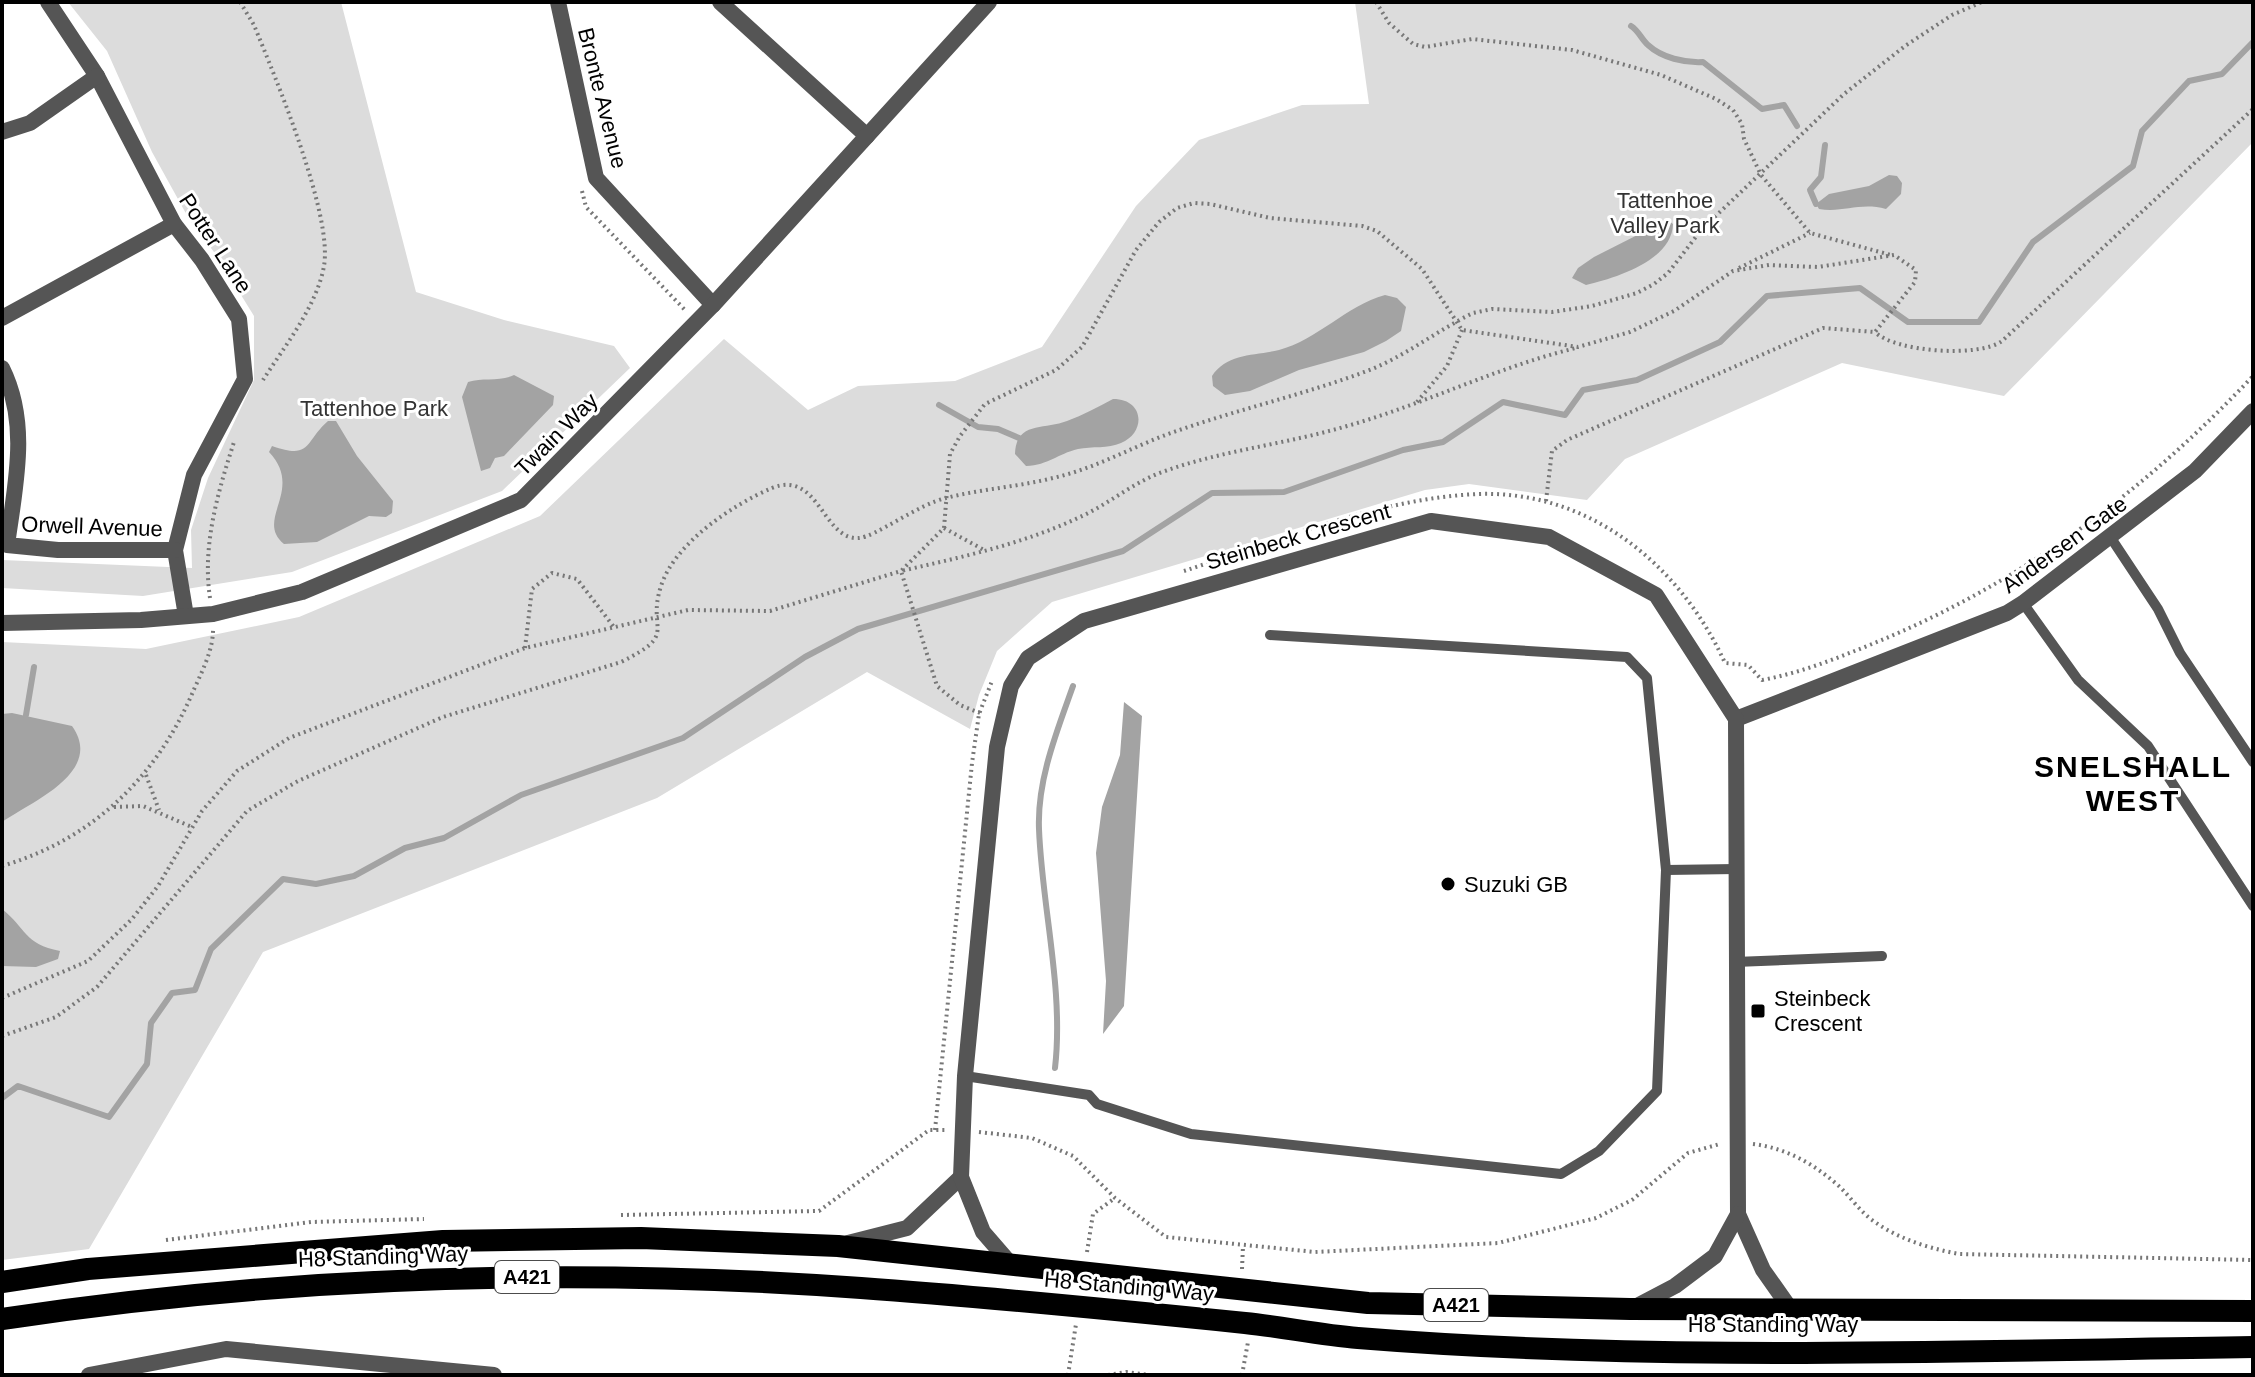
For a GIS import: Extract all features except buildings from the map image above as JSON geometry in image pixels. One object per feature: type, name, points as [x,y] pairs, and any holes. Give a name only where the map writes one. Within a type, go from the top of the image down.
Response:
[{"type":"highway","name":"H8 Standing Way","points":[[2,1282],[88,1269],[443,1241],[641,1238],[838,1246],[1368,1303],[1792,1311],[2253,1311]]},
{"type":"highway","name":"H8 Standing Way","points":[[2,1319],[100,1304],[265,1287],[467,1277],[738,1281],[1119,1311],[1353,1337],[1567,1350],[2253,1347]]},
{"type":"street","name":"Potter Lane","points":[[48,2],[97,76],[174,224],[202,260],[239,319],[245,379],[194,475],[175,550],[186,616]]},
{"type":"street","name":"Bronte Avenue","points":[[558,2],[596,178],[713,305]]},
{"type":"street","points":[[720,2],[867,136]]},
{"type":"street","name":"Twain Way","points":[[2,623],[141,620],[213,614],[302,592],[521,500],[713,305],[989,2]]},
{"type":"street","points":[[2,132],[30,123],[97,76]]},
{"type":"street","points":[[2,318],[174,224]]},
{"type":"street","name":"Orwell Avenue","points":[[2,368],[10,384],[20,439],[5,545],[58,550],[175,550]]},
{"type":"street","name":"Andersen Gate","points":[[1736,719],[2007,613],[2111,538],[2195,471],[2253,411]]},
{"type":"street","name":"Steinbeck Crescent","points":[[1009,1262],[983,1232],[961,1177],[965,1076],[997,747],[1011,686],[1028,658],[1084,621],[1431,521],[1549,537],[1656,595],[1736,719]]},
{"type":"street","points":[[1736,719],[1738,1214],[1763,1270],[1792,1311]]},
{"type":"street","points":[[838,1246],[907,1228],[961,1177]]},
{"type":"street","points":[[1630,1309],[1675,1286],[1715,1256],[1738,1214]]},
{"type":"street","points":[[89,1375],[226,1349],[494,1375]]},
{"type":"lane","points":[[2111,538],[2158,609],[2180,653],[2253,762]]},
{"type":"lane","points":[[2023,603],[2078,680],[2148,746],[2253,906]]},
{"type":"lane","points":[[965,1076],[1089,1095],[1097,1104],[1191,1134],[1561,1174],[1599,1151],[1657,1091],[1666,870],[1647,678],[1627,657],[1270,635]]},
{"type":"lane","points":[[1666,870],[1736,869]]},
{"type":"lane","points":[[1735,962],[1882,956]]},
{"type":"path","points":[[1376,2],[1389,23],[1413,44],[1425,47],[1472,39],[1572,50],[1661,75],[1733,110],[1761,175],[1810,233],[1894,255],[1916,270],[1915,282],[1875,332]]},
{"type":"path","points":[[2,1036],[56,1017],[97,987],[247,811],[298,781],[443,717],[621,662],[656,640],[661,585],[689,546],[739,507],[773,488],[794,486],[804,491],[838,530],[847,537],[859,538],[921,505],[1055,478],[1170,433],[1370,370],[1457,321],[1492,309],[1552,312],[1637,293],[1668,273],[1702,229],[1844,94],[1905,46],[1952,15],[1982,2]]},
{"type":"path","points":[[1546,501],[1550,460],[1557,445],[1823,328],[1875,332],[1885,342],[1903,346],[1978,351],[1993,348],[2253,109]]},
{"type":"path","points":[[901,571],[944,528],[950,454],[960,436],[985,404],[1056,370],[1082,347],[1136,250],[1159,222],[1177,208],[1194,203],[1210,204],[1270,218],[1362,226],[1377,231],[1422,269],[1462,330]]},
{"type":"path","points":[[2,998],[88,961],[132,919],[158,886],[192,827],[237,771],[262,752],[457,671],[525,648],[659,614],[688,610],[770,611],[901,571],[1032,538],[1083,516],[1161,472],[1211,457],[1347,427],[1415,405],[1524,360],[1630,332],[1674,311],[1733,271],[1810,233]]},
{"type":"path","points":[[1733,271],[1769,265],[1818,267],[1894,255]]},
{"type":"path","points":[[1462,330],[1578,347]]},
{"type":"path","points":[[1415,405],[1447,366],[1462,330]]},
{"type":"path","points":[[944,528],[986,551]]},
{"type":"path","points":[[901,571],[937,686],[960,705],[980,713]]},
{"type":"path","points":[[525,648],[532,589],[552,573],[577,579],[614,627]]},
{"type":"path","points":[[146,773],[147,785],[159,810]]},
{"type":"path","points":[[112,807],[126,804],[159,810],[192,827]]},
{"type":"path","points":[[613,1215],[819,1211],[929,1130],[963,1130],[1032,1138],[1073,1156],[1115,1198],[1166,1237],[1315,1252],[1512,1240],[1596,1218],[1632,1200],[1688,1153],[1711,1144],[1738,1143],[1773,1146],[1807,1162],[1839,1187],[1871,1219],[1926,1248],[1959,1254],[2253,1260]]},
{"type":"path","points":[[153,1241],[311,1222],[438,1219]]},
{"type":"path","points":[[1242,1375],[1251,1324]]},
{"type":"path","points":[[1108,1375],[1149,1375]]},
{"type":"green space","name":"Tattenhoe Park","points":[[68,2],[341,2],[416,292],[504,320],[614,346],[630,368],[502,491],[292,572],[143,596],[2,588],[2,560],[192,568],[191,530],[208,478],[254,380],[254,316],[217,256],[189,219],[152,152],[107,51]]},
{"type":"green space","name":"Tattenhoe Valley Park","points":[[1355,2],[2253,2],[2253,142],[2004,396],[1842,363],[1625,459],[1587,500],[1469,484],[1425,490],[1052,602],[997,651],[979,695],[970,729],[867,672],[657,798],[263,952],[89,1249],[2,1260],[2,642],[146,649],[299,617],[540,516],[724,339],[808,410],[858,386],[955,381],[1042,347],[1136,206],[1199,140],[1302,105],[1369,104]]},
{"type":"shaded area","points":[[1889,175],[1897,176],[1902,183],[1901,194],[1886,209],[1828,210],[1819,209],[1816,204],[1829,194],[1869,186]]},
{"type":"shaded area","points":[[1667,220],[1673,224],[1670,237],[1653,258],[1640,266],[1586,285],[1572,278],[1578,268],[1594,257]]},
{"type":"shaded area","points":[[1385,295],[1397,298],[1406,307],[1401,331],[1386,341],[1364,352],[1299,370],[1250,391],[1225,395],[1213,386],[1212,376],[1225,363],[1293,345],[1357,307]]},
{"type":"shaded area","points":[[514,375],[554,396],[553,405],[504,456],[495,458],[490,468],[481,471],[462,397],[468,382]]},
{"type":"shaded area","points":[[1113,399],[1131,404],[1138,417],[1135,432],[1121,443],[1078,449],[1047,462],[1026,466],[1015,454],[1020,436],[1026,431],[1067,421]]},
{"type":"shaded area","points":[[328,421],[336,421],[357,456],[393,501],[392,513],[386,517],[369,516],[317,542],[284,544],[276,535],[274,525],[282,479],[279,466],[269,452],[272,446],[301,450]]},
{"type":"shaded area","points":[[1124,702],[1142,716],[1124,1006],[1103,1034],[1106,981],[1096,853],[1102,807],[1120,755]]},
{"type":"shaded area","points":[[12,713],[72,726],[80,743],[79,758],[60,784],[2,822],[2,714]]},
{"type":"shaded area","points":[[2,909],[32,940],[60,951],[58,959],[36,967],[2,966]]},
{"type":"waterway","points":[[1631,26],[1660,53],[1681,60],[1703,62],[1762,109],[1784,105],[1797,126]]},
{"type":"waterway","points":[[2,1098],[18,1086],[109,1117],[147,1064],[151,1023],[172,993],[195,990],[211,949],[283,879],[316,884],[354,876],[405,848],[444,838],[521,795],[683,738],[805,657],[858,629],[1123,551],[1212,493],[1284,492],[1403,450],[1443,442],[1503,402],[1565,415],[1583,390],[1637,380],[1720,342],[1767,296],[1860,288],[1908,322],[1979,322],[2033,242],[2133,166],[2142,131],[2189,81],[2222,74],[2253,42]]},
{"type":"waterway","points":[[1816,204],[1810,190],[1821,177],[1825,145]]},
{"type":"waterway","points":[[939,405],[978,427],[998,429],[1019,438]]},
{"type":"waterway","points":[[26,715],[34,667]]},
{"type":"waterway","points":[[1055,1068],[1057,1008],[1039,811],[1049,756],[1073,686]]},
{"type":"place","name":"Suzuki GB","points":[[1448,884]]},
{"type":"place","name":"Steinbeck Crescent","points":[[1758,1011]]},
{"type":"district","name":"SNELSHALL WEST","points":[[2133,784]]}]
